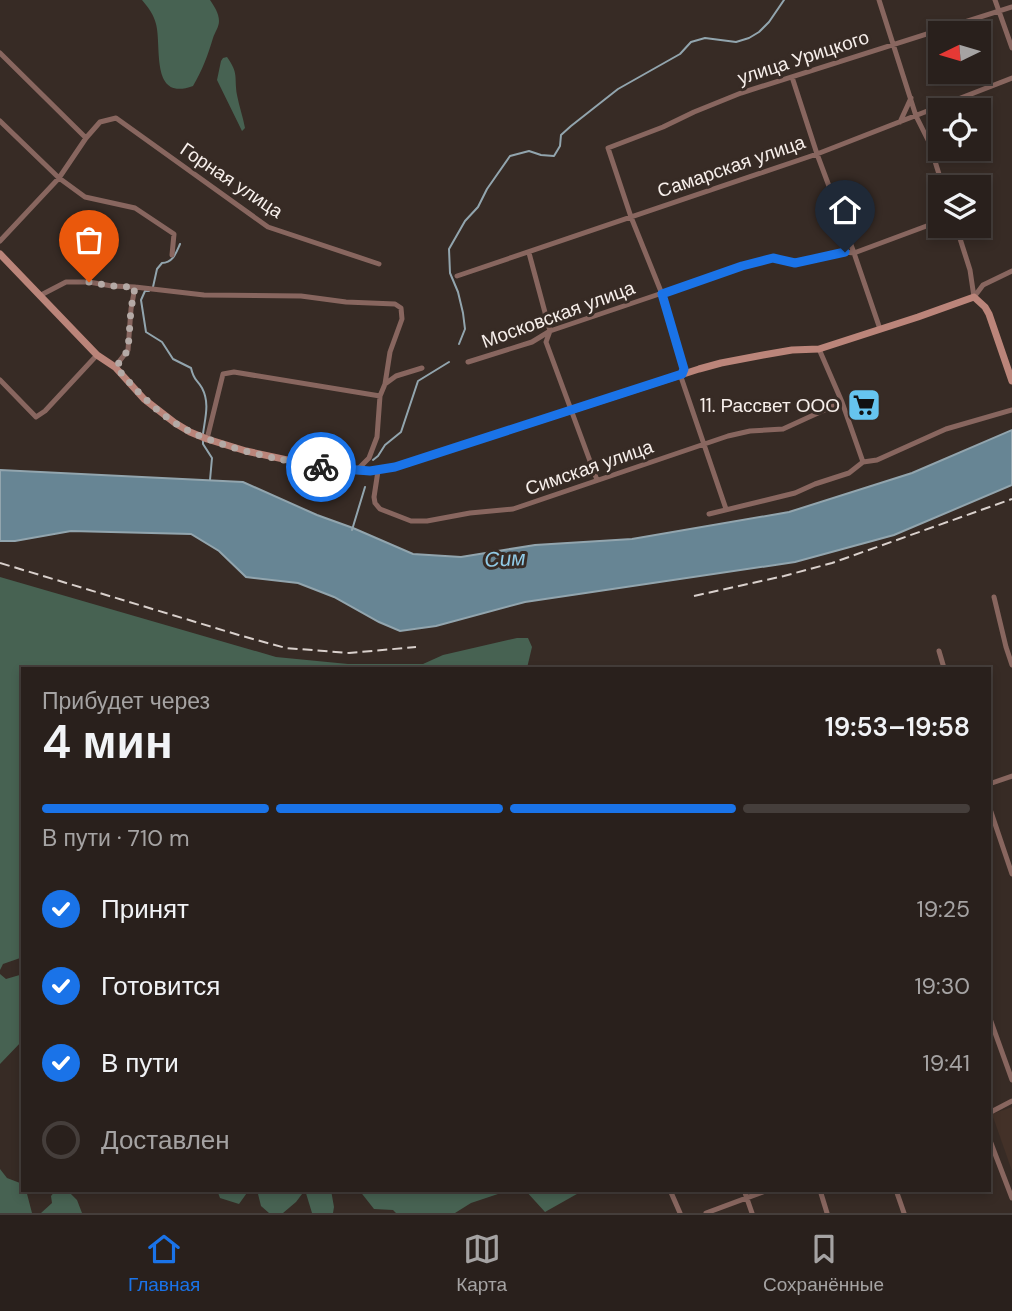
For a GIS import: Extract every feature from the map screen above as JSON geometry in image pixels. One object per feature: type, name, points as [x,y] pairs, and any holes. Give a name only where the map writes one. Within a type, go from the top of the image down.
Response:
[{"type":"main road","points":[[0,254],[97,355],[116,367],[144,399],[174,423],[207,439],[246,451],[334,470],[378,471],[682,374],[763,355],[819,349],[974,297],[989,314],[1012,381]]},
{"type":"street","points":[[879,0],[916,116],[929,142],[939,175]]},
{"type":"street","points":[[995,0],[1012,48]]},
{"type":"street","name":"улица Урицкого","points":[[631,217],[608,148],[717,102],[1012,7]]},
{"type":"street","points":[[0,53],[86,138],[59,178],[0,241]]},
{"type":"street","points":[[792,77],[880,329]]},
{"type":"street","name":"Самарская улица","points":[[457,276],[817,154],[1012,78]]},
{"type":"street","points":[[900,122],[911,98]]},
{"type":"street","name":"Горная улица","points":[[86,138],[100,122],[116,118],[268,227],[379,264]]},
{"type":"street","points":[[0,121],[59,178],[85,197],[135,208],[174,234],[172,255]]},
{"type":"street","points":[[631,217],[662,294],[684,369],[681,377],[726,509]]},
{"type":"street","name":"Московская улица","points":[[468,362],[532,342],[550,331],[742,266],[773,258],[795,263],[845,252],[855,253],[928,226]]},
{"type":"street","points":[[960,238],[970,270],[974,297]]},
{"type":"street","points":[[529,253],[550,331],[546,342],[597,480]]},
{"type":"street","points":[[974,297],[983,285],[1012,271]]},
{"type":"street","points":[[41,295],[66,282],[89,282],[204,295],[301,296],[346,302],[395,304],[401,308],[402,319],[390,352],[385,384],[380,396],[377,437],[369,458],[357,470]]},
{"type":"street","points":[[116,367],[128,350],[135,287]]},
{"type":"street","points":[[819,349],[842,402],[863,462]]},
{"type":"street","points":[[0,380],[36,417],[45,411],[97,355]]},
{"type":"street","points":[[385,384],[396,376],[422,368]]},
{"type":"street","points":[[207,439],[223,374],[234,372],[380,396]]},
{"type":"street","name":"Симская улица","points":[[378,471],[375,503],[380,509],[411,520],[427,521],[513,509],[729,436],[750,431],[783,429],[842,402]]},
{"type":"street","points":[[709,514],[795,493],[849,473],[863,462],[877,460],[946,429],[1012,410]]},
{"type":"street","points":[[994,597],[1012,665]]},
{"type":"street","points":[[939,651],[944,667]]},
{"type":"street","points":[[991,783],[1012,776]]},
{"type":"street","points":[[991,812],[1012,874]]},
{"type":"street","points":[[991,1022],[1012,1080]]},
{"type":"street","points":[[991,1112],[1012,1101]]},
{"type":"street","points":[[991,1143],[1012,1198]]},
{"type":"street","points":[[671,1192],[680,1213]]},
{"type":"street","points":[[744,1192],[752,1213]]},
{"type":"street","points":[[706,1213],[762,1192]]},
{"type":"street","points":[[821,1192],[827,1213]]},
{"type":"street","points":[[898,1192],[904,1213]]},
{"type":"shaded area","points":[[1012,1107],[1012,1171],[992,1114]]},
{"type":"green space","points":[[142,0],[210,0],[215,7],[219,18],[218,25],[193,86],[179,89],[170,86],[164,79],[156,24]]},
{"type":"green space","points":[[227,57],[235,71],[237,95],[245,128],[242,131],[217,80],[221,61]]},
{"type":"green space","points":[[0,577],[276,657],[348,664],[423,664],[443,655],[517,638],[528,638],[532,647],[527,667],[21,667],[21,958],[3,964],[0,970]]},
{"type":"green space","points":[[0,974],[6,979],[21,975],[21,1042],[0,1064]]},
{"type":"green space","points":[[0,1169],[7,1178],[20,1183],[21,1192],[27,1192],[32,1213],[0,1213]]},
{"type":"green space","points":[[54,1192],[69,1192],[77,1200],[82,1213],[41,1213],[52,1203],[51,1196]]},
{"type":"green space","points":[[218,1192],[248,1192],[239,1204],[220,1198]]},
{"type":"green space","points":[[258,1192],[304,1192],[283,1213],[269,1213],[261,1206]]},
{"type":"green space","points":[[306,1192],[331,1192],[333,1213],[312,1213]]},
{"type":"green space","points":[[361,1192],[504,1192],[471,1203],[455,1213],[396,1213],[393,1210],[374,1209]]},
{"type":"green space","points":[[527,1192],[580,1192],[545,1212]]},
{"type":"water","name":"Сим","points":[[1012,430],[1012,485],[894,535],[795,562],[525,602],[436,626],[400,631],[334,597],[298,583],[246,577],[219,551],[191,534],[71,531],[0,541],[0,470],[243,482],[413,554],[461,557],[535,545],[632,539],[789,512],[912,473]]},
{"type":"waterway","points":[[459,344],[465,329],[458,292],[450,273],[449,249],[510,156],[529,151],[554,156],[560,146],[561,135],[618,89],[680,54],[691,42],[705,38],[736,42],[749,38],[769,22],[784,0]]},
{"type":"waterway","points":[[153,287],[157,269],[171,259],[180,244]]},
{"type":"waterway","points":[[149,291],[145,291],[141,300],[146,332],[162,342],[173,359],[191,368],[206,399],[203,434]]},
{"type":"waterway","points":[[373,460],[385,445],[401,432],[418,381],[449,362]]},
{"type":"waterway","points":[[203,440],[212,458],[210,480]]},
{"type":"waterway","points":[[352,530],[365,487]]},
{"type":"railway","points":[[694,596],[832,563],[1012,499]]},
{"type":"railway","points":[[0,563],[286,648],[349,653],[416,647]]},
{"type":"way so far","points":[[89,282],[135,287],[128,350],[116,367],[144,399],[174,423],[207,439],[246,451],[321,467]]},
{"type":"place","name":"11. Рассвет ООО","points":[[864,405]]},
{"type":"route","points":[[321,467],[370,471],[395,467],[682,374],[684,369],[662,294],[773,258],[795,263],[845,252]]}]
